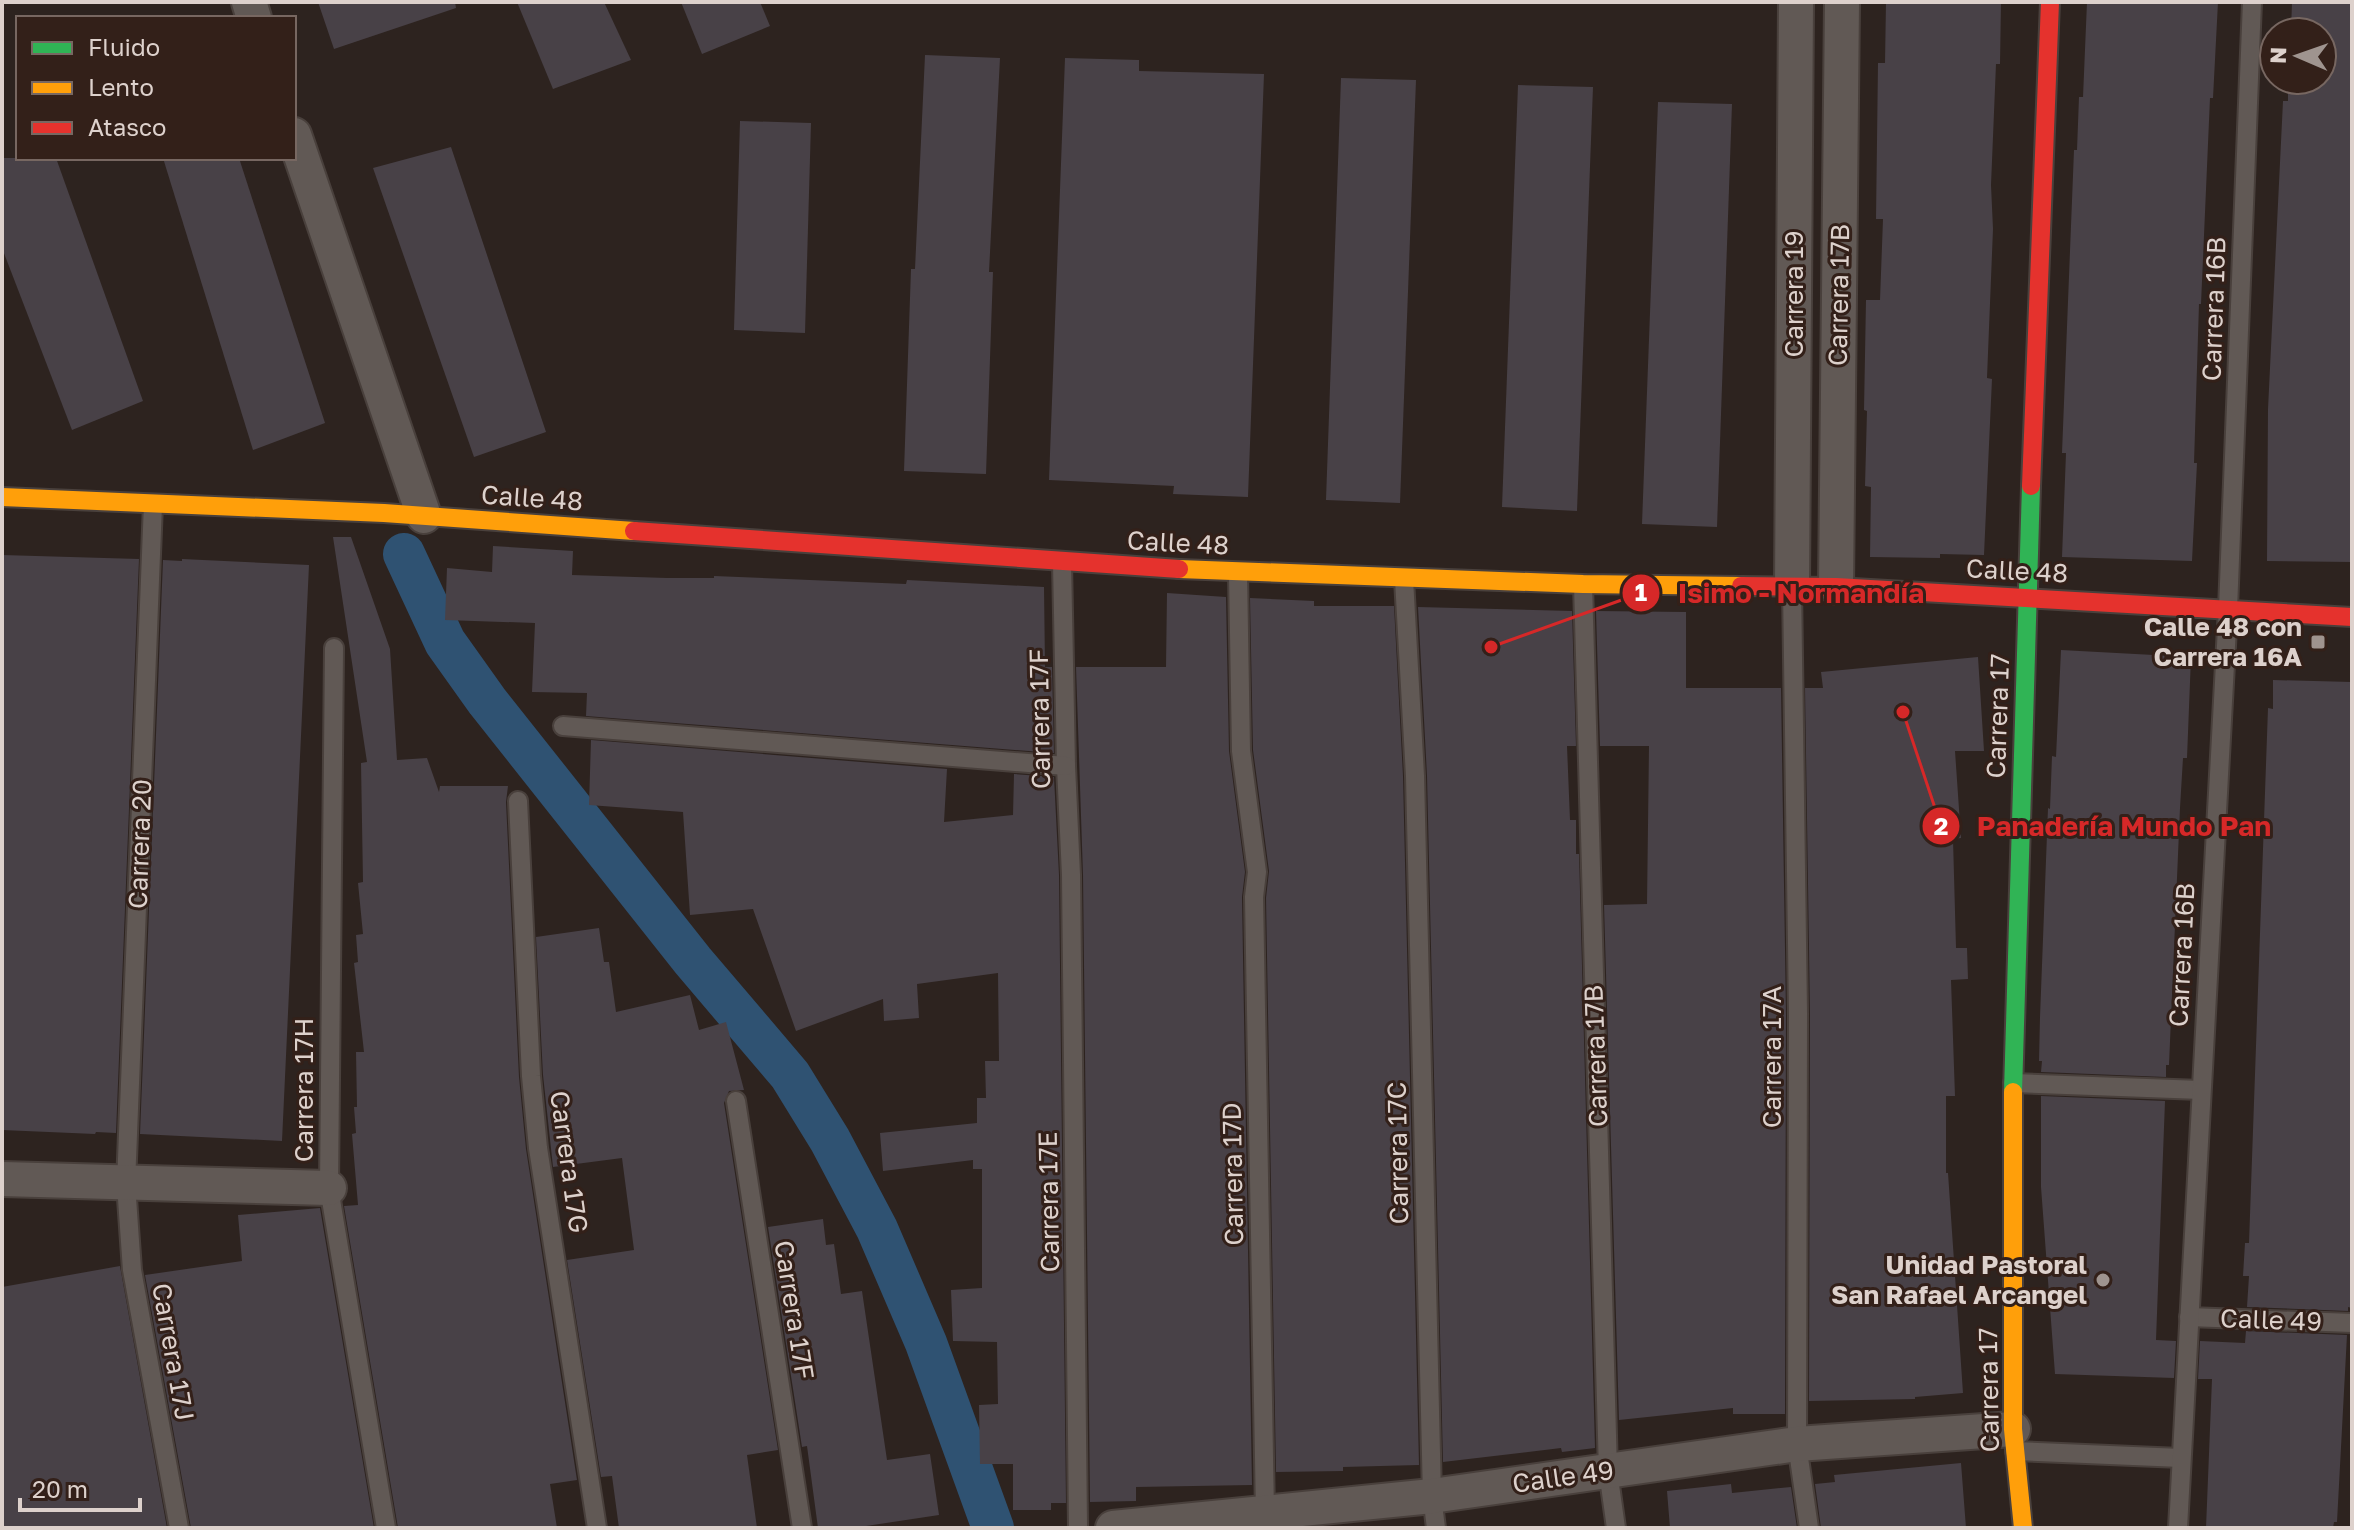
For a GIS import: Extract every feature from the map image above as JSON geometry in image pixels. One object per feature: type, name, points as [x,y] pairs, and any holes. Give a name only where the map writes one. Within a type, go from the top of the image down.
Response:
[{"type":"street","name":"Carrera 19","points":[[1792,586],[1796,2]]},
{"type":"street","name":"Carrera 17B","points":[[1836,587],[1842,2]]},
{"type":"street","name":"Carrera 17","points":[[2023,1528],[2014,1440],[2013,1083],[2027,597],[2050,2]]},
{"type":"street","points":[[296,141],[432,517]]},
{"type":"street","name":"Calle 48","points":[[2,497],[384,513],[1238,573],[1583,584],[1836,587],[2352,617]]},
{"type":"street","points":[[2,1179],[329,1188]]},
{"type":"street","name":"Calle 49","points":[[1113,1528],[1434,1512],[1608,1471],[1797,1444],[2014,1440]]},
{"type":"lane","name":"Carrera 16B","points":[[2178,1528],[2228,609],[2252,2]]},
{"type":"lane","name":"Carrera 20","points":[[126,1184],[154,503]]},
{"type":"lane","name":"Carrera 17F","points":[[1062,562],[1071,875]]},
{"type":"lane","name":"Carrera 17D","points":[[1238,573],[1241,751],[1257,872],[1254,897],[1256,1519]]},
{"type":"lane","name":"Carrera 17C","points":[[1404,579],[1415,776],[1434,1512]]},
{"type":"lane","name":"Carrera 17B","points":[[1583,584],[1608,1471],[1616,1528]]},
{"type":"lane","name":"Carrera 17A","points":[[1792,586],[1798,1014],[1797,1444],[1809,1528]]},
{"type":"lane","name":"Carrera 17H","points":[[334,648],[329,1188],[386,1528]]},
{"type":"lane","points":[[563,726],[1066,766]]},
{"type":"lane","name":"Carrera 17G","points":[[518,801],[531,1076],[538,1148],[597,1528]]},
{"type":"lane","name":"Carrera 17E","points":[[1071,875],[1078,1528]]},
{"type":"lane","points":[[2013,1083],[2201,1090]]},
{"type":"lane","name":"Carrera 17F","points":[[736,1101],[802,1528]]},
{"type":"lane","name":"Carrera 17J","points":[[126,1184],[132,1270],[179,1528]]},
{"type":"lane","name":"Calle 49","points":[[2189,1317],[2352,1323]]},
{"type":"lane","points":[[2014,1440],[2181,1458]]},
{"type":"building","points":[[318,2],[455,2],[456,8],[334,49]]},
{"type":"building","points":[[517,2],[604,2],[631,60],[553,89]]},
{"type":"building","points":[[681,2],[760,2],[770,26],[702,54]]},
{"type":"building","points":[[1886,2],[2001,2],[1991,185],[1993,229],[1987,378],[1992,379],[1984,555],[1870,557],[1871,487],[1865,486],[1866,300],[1880,300],[1883,219],[1876,219],[1878,63],[1885,63]]},
{"type":"building","points":[[2087,2],[2218,2],[2199,304],[2192,561],[2062,557],[2066,453],[2062,453],[2074,150],[2077,150],[2079,97],[2083,97]]},
{"type":"building","points":[[2292,2],[2352,2],[2352,562],[2267,561],[2268,409],[2283,101],[2288,101],[2288,96],[2338,96],[2338,16],[2292,16]]},
{"type":"building","points":[[925,55],[1000,58],[989,272],[993,272],[986,474],[904,471],[911,269],[915,269]]},
{"type":"building","points":[[1065,58],[1139,60],[1139,71],[1264,74],[1248,497],[1173,494],[1174,486],[1049,480]]},
{"type":"building","points":[[1341,78],[1416,80],[1400,503],[1326,500]]},
{"type":"building","points":[[1518,85],[1593,87],[1577,511],[1502,507]]},
{"type":"building","points":[[1658,102],[1732,104],[1717,527],[1642,524]]},
{"type":"building","points":[[740,121],[811,123],[805,333],[734,330]]},
{"type":"building","points":[[451,147],[546,432],[474,457],[373,168]]},
{"type":"building","points":[[2,158],[57,160],[143,401],[72,430],[2,248]]},
{"type":"building","points":[[164,160],[240,160],[325,423],[253,450]]},
{"type":"building","points":[[333,537],[351,537],[390,649],[397,760],[427,758],[439,792],[440,786],[508,786],[506,802],[519,1077],[526,1149],[577,1480],[550,1484],[557,1528],[398,1528],[344,1206],[358,1205],[352,1134],[356,1133],[356,1052],[364,1052],[354,963],[358,962],[356,935],[363,934],[358,883],[363,882],[361,763],[367,762]]},
{"type":"building","points":[[493,546],[573,551],[572,575],[714,576],[906,584],[907,580],[1044,587],[1045,667],[1052,667],[1054,753],[586,716],[587,693],[532,692],[535,623],[445,620],[447,568],[492,572]]},
{"type":"building","points":[[2,555],[139,559],[116,1133],[2,1130]]},
{"type":"building","points":[[163,560],[309,565],[282,1141],[140,1134]]},
{"type":"building","points":[[1167,593],[1226,597],[1229,751],[1245,872],[1242,897],[1252,1485],[1136,1487],[1136,1501],[1090,1502],[1083,875],[1076,667],[1166,667]]},
{"type":"building","points":[[1250,598],[1314,601],[1314,606],[1394,606],[1403,776],[1419,1465],[1276,1472],[1266,898],[1269,871],[1253,750]]},
{"type":"building","points":[[1418,607],[1572,611],[1576,746],[1567,746],[1570,820],[1576,820],[1576,854],[1579,854],[1595,1448],[1562,1452],[1561,1448],[1443,1462],[1427,776]]},
{"type":"building","points":[[1596,611],[1686,612],[1686,688],[1781,688],[1786,1014],[1785,1414],[1733,1414],[1733,1408],[1619,1420],[1604,905],[1647,904],[1649,746],[1600,746]]},
{"type":"building","points":[[2061,650],[2191,657],[2166,1077],[2041,1072],[2040,1017],[2048,808],[2052,756],[2056,757]]},
{"type":"building","points":[[1978,657],[1984,751],[1955,751],[1961,838],[1953,839],[1956,948],[1967,948],[1968,979],[1951,980],[1955,1096],[1946,1096],[1946,1173],[1963,1393],[1915,1399],[1809,1401],[1810,1014],[1805,688],[1823,688],[1821,672]]},
{"type":"building","points":[[2273,680],[2352,682],[2352,1308],[2348,1307],[2348,1311],[2247,1307],[2249,1276],[2243,1276],[2245,1243],[2249,1243],[2268,708],[2273,709]]},
{"type":"building","points":[[591,740],[947,769],[944,822],[1013,815],[1014,774],[1054,777],[1059,875],[1066,1503],[1051,1503],[1051,1510],[1013,1510],[1013,1464],[980,1464],[979,1405],[998,1404],[997,1342],[953,1341],[951,1290],[982,1288],[982,1169],[973,1169],[973,1160],[883,1171],[880,1133],[977,1123],[977,1098],[986,1098],[985,1061],[999,1061],[998,973],[917,984],[919,1018],[884,1021],[883,999],[796,1031],[753,909],[690,915],[683,812],[589,805]]},
{"type":"building","points":[[599,928],[604,962],[609,962],[616,1012],[690,995],[699,1030],[726,1022],[744,1090],[729,1091],[724,1103],[778,1450],[747,1455],[757,1528],[619,1528],[612,1476],[601,1477],[567,1260],[634,1250],[622,1158],[553,1167],[543,1075],[536,937]]},
{"type":"building","name":"Unidad Pastoral San Rafael Arcangel","points":[[2041,1096],[2165,1101],[2156,1340],[2176,1341],[2174,1378],[2055,1374],[2041,1187]]},
{"type":"building","points":[[320,1208],[374,1528],[191,1528],[145,1275],[242,1261],[238,1215]]},
{"type":"building","points":[[823,1219],[826,1245],[834,1244],[841,1294],[862,1291],[887,1460],[930,1454],[939,1515],[853,1528],[818,1528],[807,1446],[802,1447],[768,1227]]},
{"type":"building","points":[[120,1266],[167,1528],[2,1528],[2,1287]]},
{"type":"building","points":[[2246,1331],[2347,1335],[2337,1522],[2334,1522],[2333,1528],[2206,1528],[2212,1379],[2198,1379],[2200,1341],[2245,1343]]},
{"type":"building","points":[[1961,1463],[1966,1528],[1821,1528],[1815,1484],[1835,1482],[1834,1475]]},
{"type":"building","points":[[1731,1484],[1732,1493],[1791,1487],[1797,1528],[1670,1528],[1667,1491]]},
{"type":"waterway","points":[[404,554],[445,642],[487,701],[693,961],[790,1075],[830,1140],[877,1229],[926,1343],[993,1528]]},
{"type":"traffic: fast","points":[[2013,1092],[2031,486]]},
{"type":"traffic: slow","points":[[2,497],[384,513],[634,531]]},
{"type":"traffic: slow","points":[[1179,569],[1583,584],[1741,586]]},
{"type":"traffic: slow","points":[[2013,1092],[2013,1429],[2023,1528]]},
{"type":"traffic: jam","points":[[2031,486],[2050,2]]},
{"type":"traffic: jam","points":[[634,531],[1179,569]]},
{"type":"traffic: jam","points":[[1741,586],[1836,587],[2352,617]]},
{"type":"place","name":"Calle 48 con Carrera 16A","points":[[2318,642]]},
{"type":"place","name":"Isimo - Normandía","points":[[1491,647]]},
{"type":"place","name":"Panadería Mundo Pan","points":[[1903,712]]},
{"type":"place","name":"Unidad Pastoral San Rafael Arcangel","points":[[2103,1280]]}]
